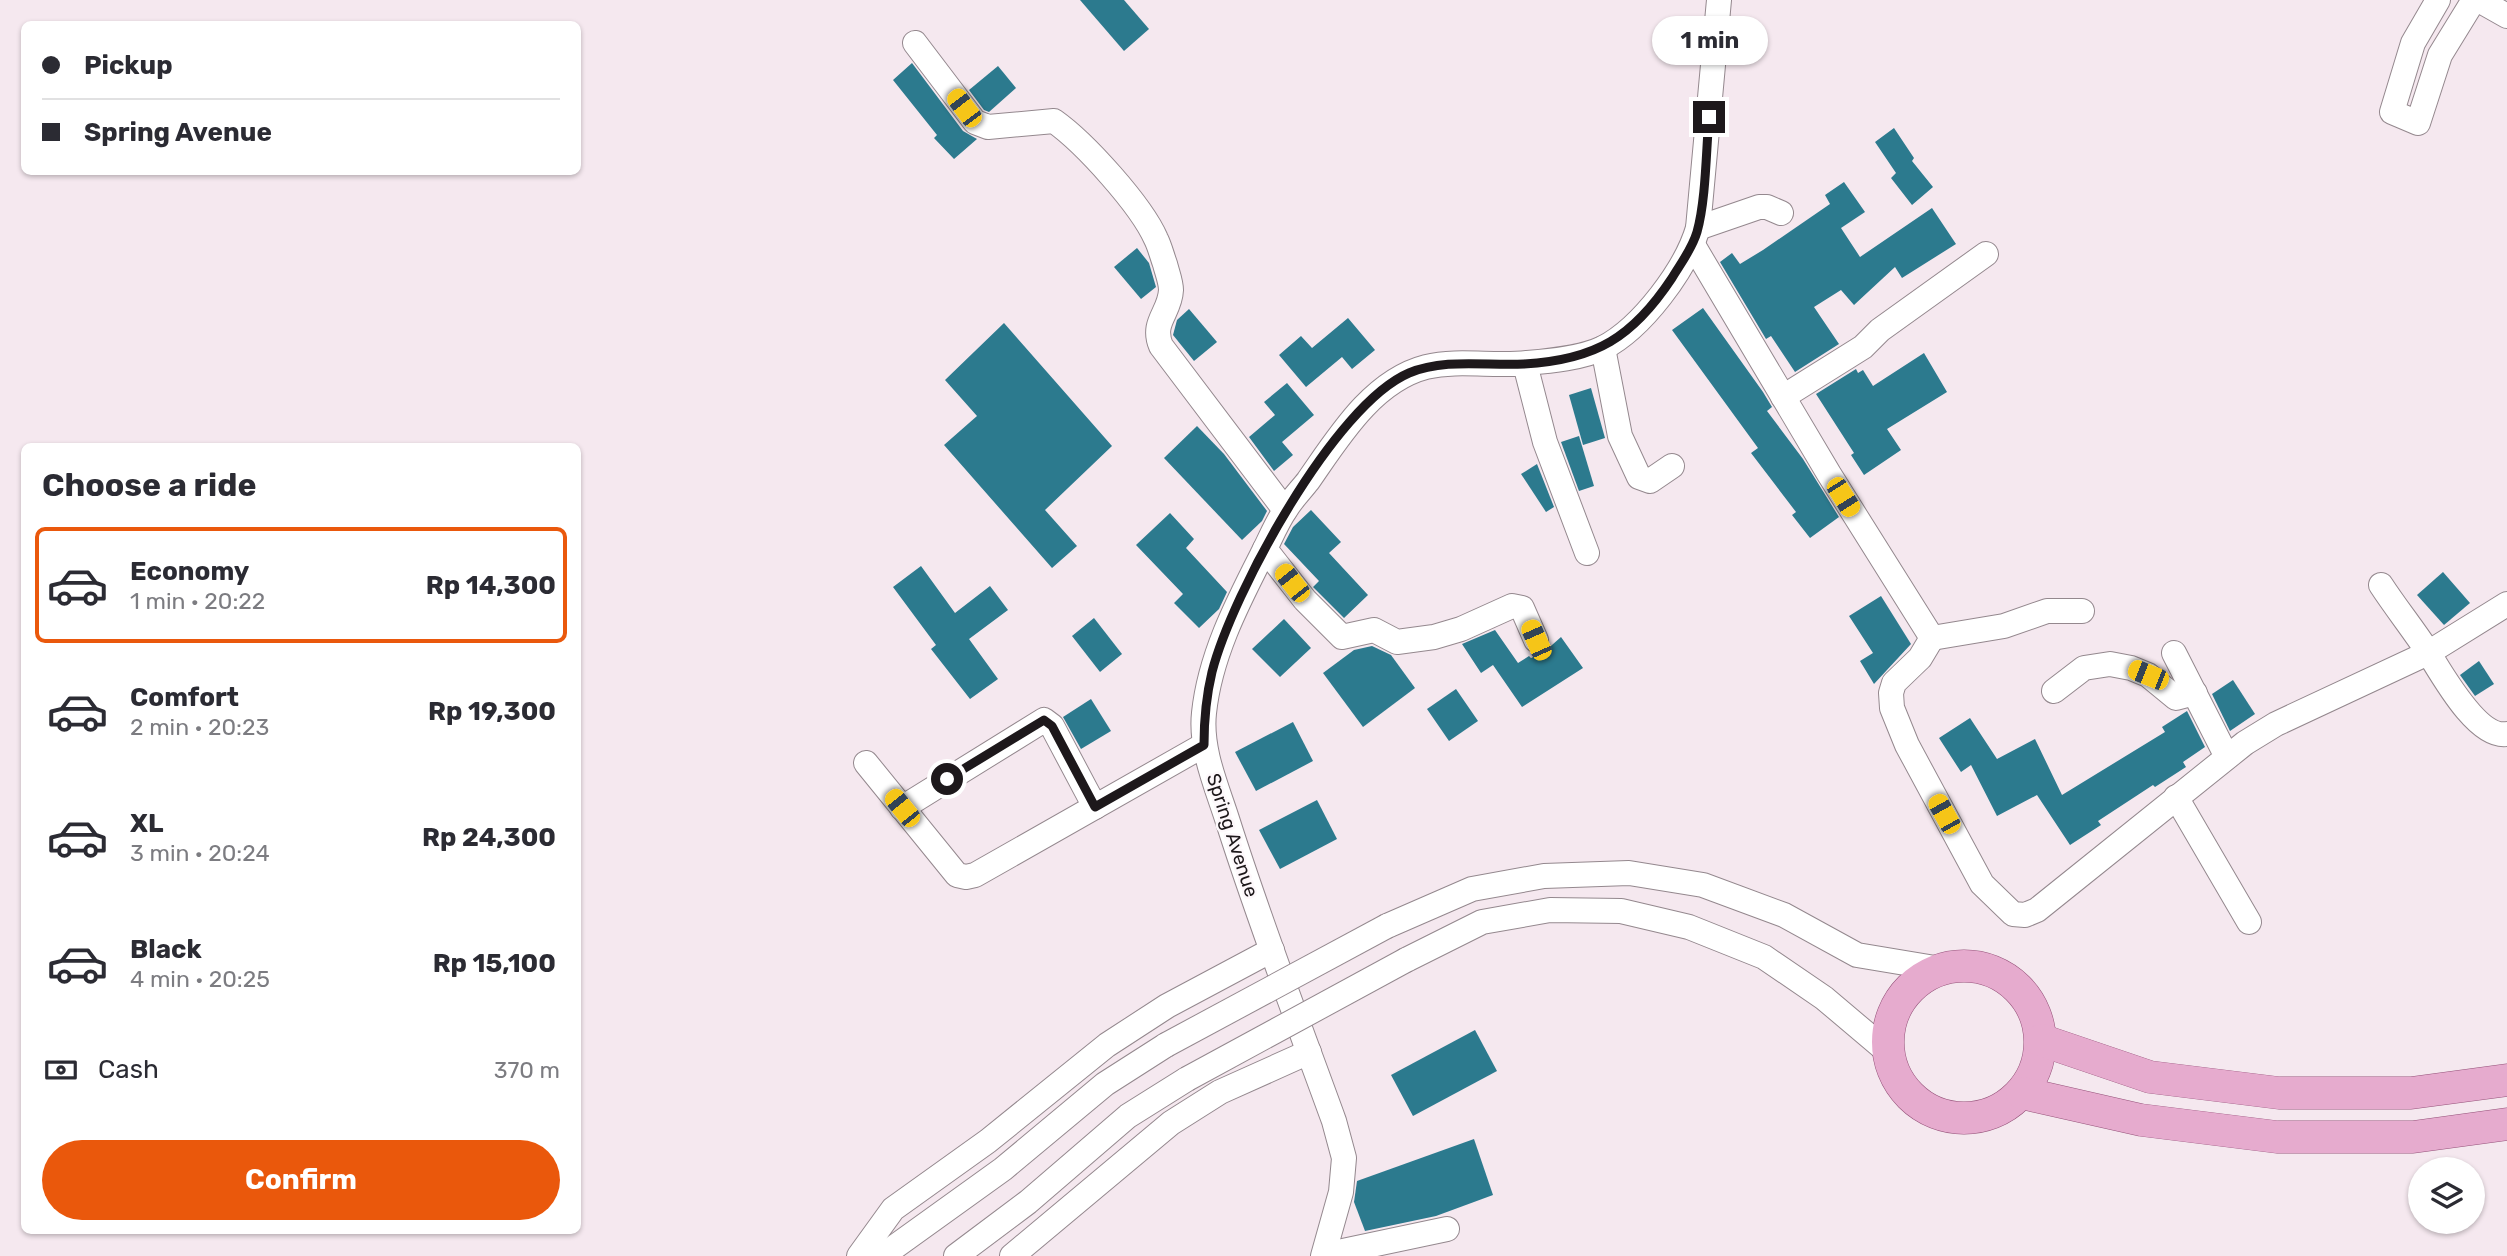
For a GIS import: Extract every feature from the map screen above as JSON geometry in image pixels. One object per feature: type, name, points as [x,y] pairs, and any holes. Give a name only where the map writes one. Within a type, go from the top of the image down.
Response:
[{"type":"main road","points":[[1977,966],[2009,979],[2032,1006],[2041,1040],[2036,1068],[2022,1093],[1993,1114],[1958,1119],[1925,1109],[1900,1084],[1888,1052],[1892,1017],[1911,987],[1941,969],[1977,966]]},
{"type":"main road","points":[[2041,1040],[2150,1077],[2279,1093],[2410,1093],[2507,1080]]},
{"type":"main road","points":[[2022,1093],[2141,1120],[2277,1137],[2413,1137],[2507,1124]]},
{"type":"street","name":"Spring Avenue","points":[[1323,1255],[1341,1192],[1344,1158],[1334,1121],[1242,867],[1204,745],[1203,713],[1212,670],[1234,609],[1285,510],[1335,441],[1370,401],[1399,378],[1427,367],[1453,364],[1525,364],[1603,348],[1644,316],[1695,237],[1719,0]]},
{"type":"street","points":[[2438,0],[2413,43],[2392,112],[2418,124],[2440,55],[2479,1],[2507,16]]},
{"type":"street","points":[[915,43],[975,122],[988,127],[1054,121],[1119,185],[1155,237],[1167,270],[1171,289],[1158,325],[1157,336],[1161,346],[1285,510]]},
{"type":"street","points":[[1781,214],[1767,207],[1759,207],[1695,237],[1783,397],[1932,638]]},
{"type":"street","points":[[1783,397],[1863,346],[1880,330],[1986,254]]},
{"type":"street","points":[[1603,348],[1620,436],[1639,477],[1650,481],[1672,466]]},
{"type":"street","points":[[1525,364],[1545,442],[1587,553]]},
{"type":"street","points":[[1265,549],[1305,600],[1342,637],[1374,631],[1397,642],[1434,637],[1461,629],[1512,606],[1522,608],[1536,640]]},
{"type":"street","points":[[2381,585],[2459,700],[2488,730],[2497,735],[2507,734]]},
{"type":"street","points":[[2082,611],[2047,611],[2004,626],[1932,638],[1920,658],[1895,683],[1891,693],[1892,708],[1907,745],[1982,884],[2013,914],[2025,915],[2037,910],[2227,757],[2276,724],[2428,653],[2507,604]]},
{"type":"street","points":[[2174,653],[2227,757]]},
{"type":"street","points":[[2054,691],[2084,668],[2110,664],[2148,675],[2176,698],[2195,693]]},
{"type":"street","points":[[902,808],[1044,720],[1052,726],[1095,807]]},
{"type":"street","points":[[866,763],[957,875],[966,877],[975,875],[1204,745]]},
{"type":"street","points":[[2176,797],[2249,922]]},
{"type":"street","points":[[882,1256],[1003,1170],[1105,1084],[1166,1045],[1387,926],[1472,888],[1544,876],[1629,873],[1703,885],[1784,915],[1857,955],[1941,969]]},
{"type":"street","points":[[956,1256],[1028,1202],[1128,1116],[1187,1079],[1406,960],[1482,922],[1550,910],[1621,911],[1689,927],[1764,957],[1824,998],[1888,1052]]},
{"type":"street","points":[[859,1256],[893,1209],[988,1141],[1107,1045],[1167,1006],[1272,950]]},
{"type":"street","points":[[1012,1256],[1171,1123],[1220,1092],[1309,1052]]},
{"type":"street","points":[[1323,1255],[1447,1229]]},
{"type":"building","points":[[1080,0],[1124,0],[1149,29],[1124,51]]},
{"type":"building","points":[[912,63],[963,131],[977,139],[954,159],[934,138],[937,135],[893,80]]},
{"type":"building","points":[[998,66],[1016,88],[989,112],[984,110],[969,90]]},
{"type":"building","points":[[1894,128],[1914,158],[1912,161],[1933,187],[1912,205],[1891,178],[1896,173],[1875,142]]},
{"type":"building","points":[[1844,182],[1865,212],[1841,228],[1860,257],[1932,208],[1956,244],[1902,278],[1895,267],[1854,305],[1841,290],[1814,307],[1839,344],[1795,372],[1771,336],[1766,339],[1720,262],[1732,253],[1740,264],[1763,250],[1830,204],[1825,195]]},
{"type":"building","points":[[1137,248],[1149,263],[1156,287],[1141,299],[1114,267]]},
{"type":"building","points":[[1703,308],[1763,392],[1772,407],[1767,411],[1803,459],[1839,517],[1810,538],[1792,515],[1796,512],[1751,453],[1758,448],[1672,330]]},
{"type":"building","points":[[1189,309],[1217,342],[1194,361],[1173,335],[1177,320]]},
{"type":"building","points":[[1348,318],[1375,350],[1352,369],[1342,357],[1306,387],[1279,355],[1301,336],[1312,348]]},
{"type":"building","points":[[1004,323],[1112,446],[1045,510],[1077,546],[1052,568],[944,445],[977,416],[945,380]]},
{"type":"building","points":[[1924,353],[1947,392],[1887,429],[1901,450],[1864,475],[1851,455],[1854,453],[1816,394],[1856,369],[1858,373],[1863,370],[1873,386]]},
{"type":"building","points":[[1287,383],[1314,415],[1282,442],[1293,455],[1274,471],[1249,437],[1275,415],[1264,402]]},
{"type":"building","points":[[1591,388],[1605,438],[1583,445],[1569,395]]},
{"type":"building","points":[[1197,426],[1224,454],[1267,511],[1262,521],[1242,540],[1164,458]]},
{"type":"building","points":[[1579,436],[1594,486],[1579,491],[1561,442]]},
{"type":"building","points":[[1537,464],[1554,507],[1546,512],[1521,474]]},
{"type":"building","points":[[1311,510],[1341,542],[1329,553],[1368,595],[1344,618],[1313,587],[1319,581],[1284,544],[1293,527]]},
{"type":"building","points":[[1170,513],[1194,539],[1186,548],[1227,592],[1219,609],[1199,628],[1174,603],[1183,594],[1136,545]]},
{"type":"building","points":[[921,566],[955,613],[990,586],[1008,610],[969,639],[998,679],[970,699],[931,649],[936,645],[893,587]]},
{"type":"building","points":[[2443,572],[2470,603],[2444,625],[2417,595]]},
{"type":"building","points":[[1881,596],[1911,644],[1874,684],[1860,661],[1873,653],[1849,616]]},
{"type":"building","points":[[1094,618],[1122,654],[1100,672],[1072,636]]},
{"type":"building","points":[[1284,619],[1311,648],[1280,677],[1252,649]]},
{"type":"building","points":[[1495,630],[1518,663],[1529,656],[1531,658],[1543,653],[1561,637],[1583,668],[1522,707],[1493,665],[1481,673],[1462,644]]},
{"type":"building","points":[[1372,646],[1391,655],[1415,688],[1363,727],[1323,673],[1354,650]]},
{"type":"building","points":[[2479,661],[2494,684],[2475,696],[2460,675]]},
{"type":"building","points":[[2233,680],[2255,714],[2230,731],[2212,694]]},
{"type":"building","points":[[1456,689],[1478,721],[1449,741],[1427,709]]},
{"type":"building","points":[[1091,699],[1111,731],[1081,749],[1063,717]]},
{"type":"building","points":[[2187,711],[2205,747],[2183,762],[2186,767],[2098,821],[2101,825],[2070,845],[2037,795],[1997,816],[1971,765],[1961,772],[1939,738],[1970,718],[1997,759],[2035,739],[2062,795],[2165,732],[2162,727]]},
{"type":"building","points":[[1293,722],[1313,761],[1256,791],[1235,752]]},
{"type":"building","points":[[1317,800],[1337,839],[1280,869],[1259,830]]},
{"type":"building","points":[[1475,1030],[1497,1071],[1413,1116],[1391,1075]]},
{"type":"building","points":[[1474,1139],[1493,1195],[1436,1216],[1365,1231],[1354,1202],[1357,1181]]},
{"type":"route","points":[[947,779],[1044,720],[1052,726],[1095,807],[1204,745],[1203,713],[1212,670],[1234,609],[1285,510],[1335,441],[1370,401],[1399,378],[1410,373],[1427,367],[1453,364],[1525,364],[1574,356],[1603,348],[1631,328],[1661,294],[1693,245],[1700,216],[1709,117]]}]
